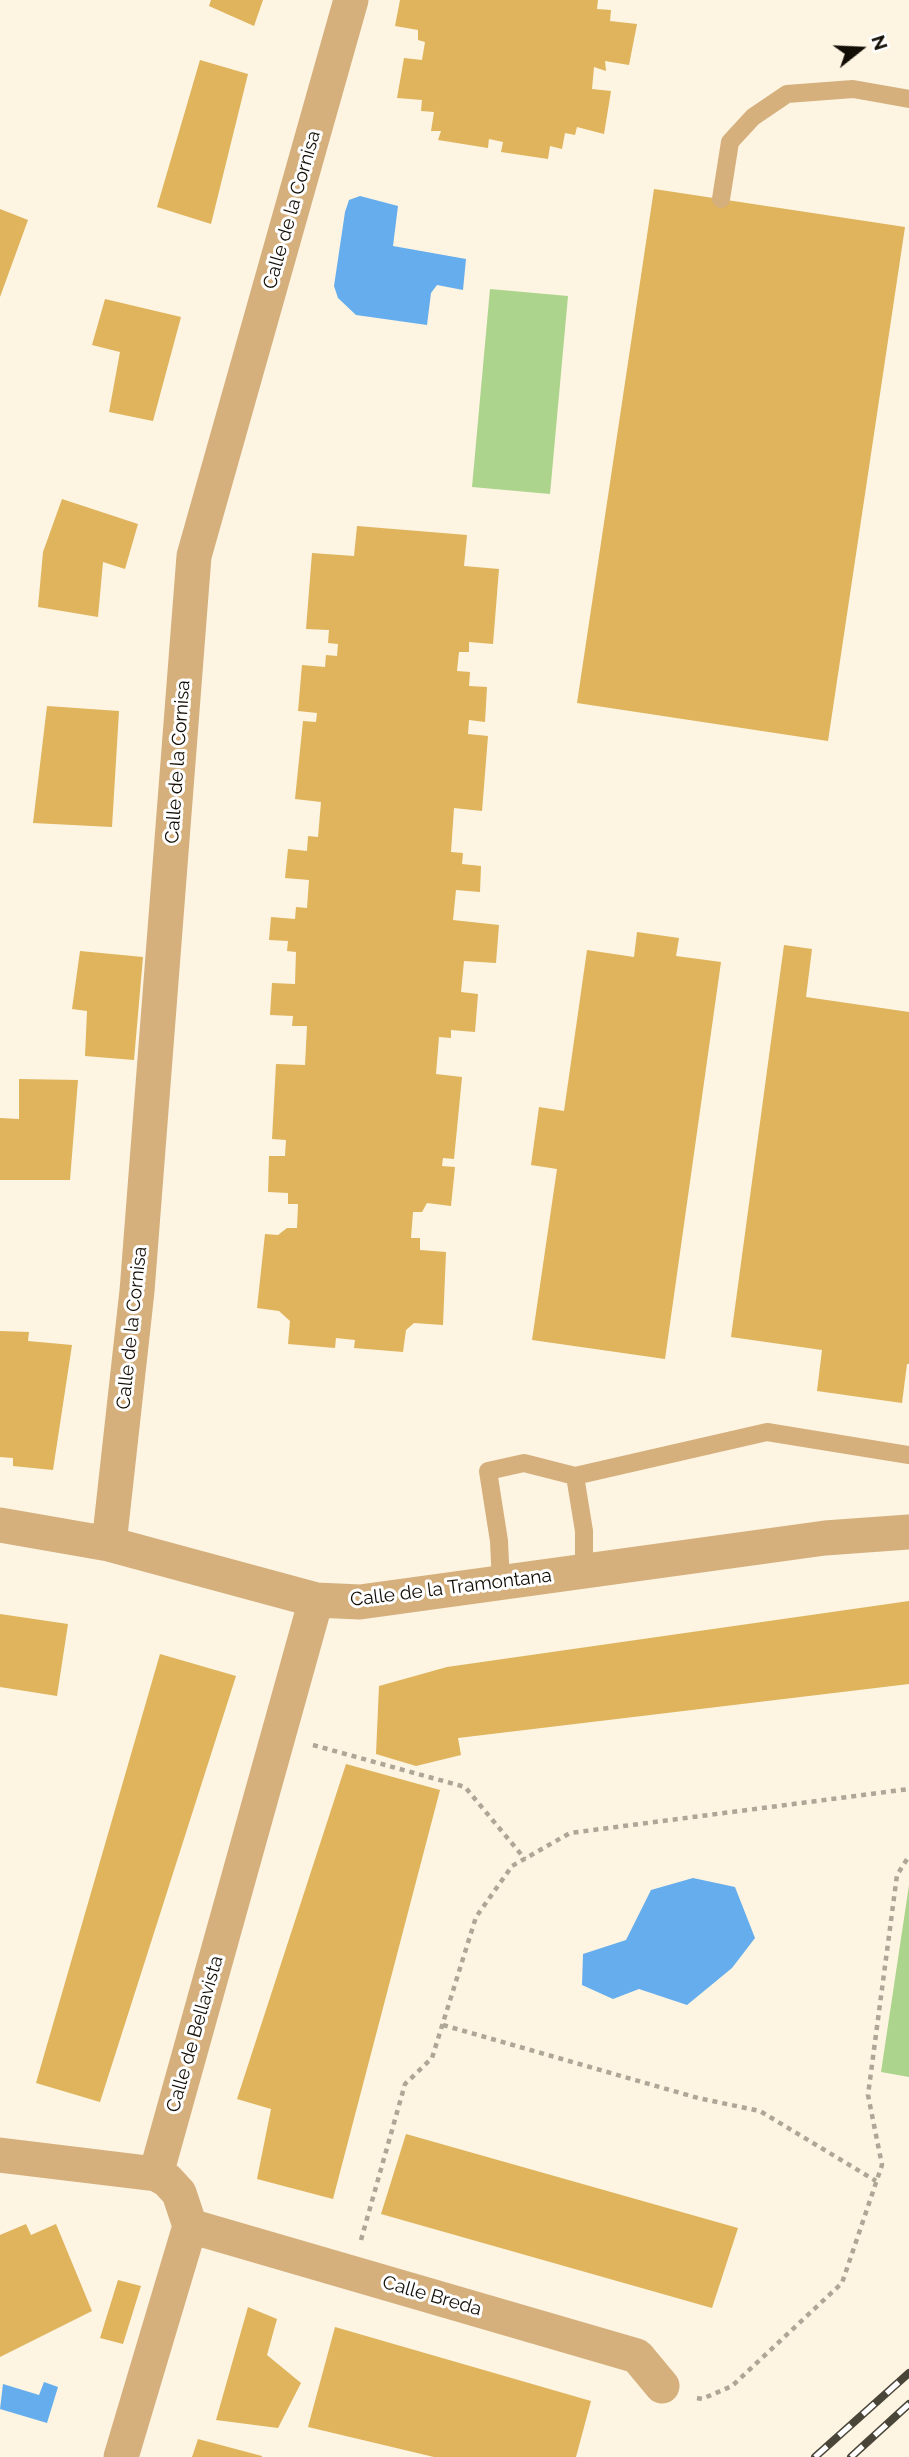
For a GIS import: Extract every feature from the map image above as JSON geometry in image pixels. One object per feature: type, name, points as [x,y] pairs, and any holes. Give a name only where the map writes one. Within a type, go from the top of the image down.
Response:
[{"type":"street","name":"Calle de la Cornisa","points":[[109,1544],[138,1277],[194,556],[351,0]]},
{"type":"street","name":"Calle de la Tramontana","points":[[0,1525],[109,1544],[316,1600],[360,1602],[825,1538],[909,1532]]},
{"type":"street","name":"Calle de Bellavista","points":[[156,2174],[316,1600]]},
{"type":"street","points":[[0,2155],[156,2174],[167,2180],[178,2193],[190,2226],[121,2457]]},
{"type":"street","name":"Calle Breda","points":[[190,2226],[637,2356],[662,2386]]},
{"type":"lane","points":[[721,200],[730,142],[753,117],[786,94],[853,89],[909,99]]},
{"type":"lane","points":[[501,1583],[499,1541],[488,1471],[524,1463],[575,1476],[767,1432],[909,1455]]},
{"type":"lane","points":[[575,1476],[584,1531],[584,1572]]},
{"type":"path","points":[[279,1735],[465,1787],[525,1858]]},
{"type":"path","points":[[352,2273],[405,2084],[432,2058],[476,1917],[512,1866],[570,1833],[909,1789]]},
{"type":"path","points":[[662,2386],[702,2399],[732,2386],[842,2284],[882,2165],[868,2095],[897,1875],[909,1856]]},
{"type":"path","points":[[443,2025],[698,2098],[760,2111],[876,2181]]},
{"type":"green space","points":[[490,289],[568,296],[550,494],[472,487]]},
{"type":"green space","points":[[909,1885],[909,2077],[881,2072]]},
{"type":"water","points":[[360,196],[398,206],[393,246],[466,259],[463,290],[437,285],[431,293],[427,325],[356,315],[338,298],[334,286],[345,212],[349,200]]},
{"type":"water","points":[[693,1878],[735,1887],[755,1938],[732,1968],[687,2005],[639,1989],[613,1999],[582,1985],[583,1954],[626,1940],[651,1890]]},
{"type":"water","points":[[44,2382],[58,2387],[47,2423],[0,2409],[3,2384],[39,2395]]},
{"type":"building","points":[[211,0],[263,0],[254,26],[209,6]]},
{"type":"building","points":[[400,0],[598,0],[597,9],[611,10],[610,21],[637,24],[629,65],[605,61],[606,71],[594,67],[592,89],[611,91],[604,134],[577,127],[575,135],[565,133],[562,149],[550,146],[548,159],[501,152],[503,142],[489,139],[488,148],[438,140],[441,131],[431,131],[434,112],[421,111],[422,100],[397,98],[404,58],[422,60],[425,42],[418,40],[418,30],[395,26]]},
{"type":"building","points":[[200,60],[248,74],[211,224],[157,207]]},
{"type":"building","points":[[654,189],[905,227],[828,741],[577,703]]},
{"type":"building","points":[[0,209],[28,220],[0,297]]},
{"type":"building","points":[[105,299],[181,317],[153,421],[109,412],[120,352],[92,345]]},
{"type":"building","points":[[62,499],[138,524],[125,569],[103,562],[98,617],[38,607],[43,552]]},
{"type":"building","points":[[357,526],[467,535],[464,566],[499,569],[493,644],[469,642],[469,652],[459,652],[457,671],[470,672],[469,686],[487,687],[485,722],[469,720],[468,734],[488,736],[482,811],[454,808],[451,852],[463,853],[462,864],[481,866],[480,892],[456,890],[453,920],[499,925],[496,963],[464,961],[461,992],[478,994],[475,1032],[451,1030],[451,1038],[439,1037],[436,1074],[462,1077],[454,1159],[443,1158],[442,1166],[455,1167],[451,1206],[427,1203],[422,1212],[413,1212],[411,1238],[420,1238],[420,1250],[446,1252],[443,1325],[414,1323],[406,1330],[403,1352],[354,1348],[355,1340],[336,1338],[335,1348],[288,1344],[290,1321],[279,1311],[257,1308],[265,1234],[278,1235],[287,1228],[297,1228],[298,1204],[288,1204],[288,1193],[268,1192],[269,1156],[285,1156],[286,1140],[272,1139],[276,1064],[305,1065],[307,1026],[292,1026],[293,1016],[270,1015],[272,983],[295,984],[296,952],[287,951],[288,941],[269,940],[271,917],[295,919],[296,907],[307,908],[309,880],[285,878],[288,849],[307,851],[308,836],[318,837],[321,802],[295,799],[303,721],[316,722],[317,713],[298,711],[302,665],[325,667],[326,655],[337,656],[338,644],[328,643],[329,630],[306,629],[312,553],[354,556]]},
{"type":"building","points":[[47,706],[119,711],[112,827],[33,823]]},
{"type":"building","points":[[637,932],[679,938],[676,956],[721,962],[665,1359],[532,1340],[557,1169],[531,1165],[539,1107],[564,1111],[587,950],[634,957]]},
{"type":"building","points":[[784,945],[812,949],[806,997],[909,1012],[909,1364],[902,1403],[817,1391],[822,1350],[731,1337]]},
{"type":"building","points":[[80,951],[143,957],[134,1060],[85,1056],[87,1011],[72,1009]]},
{"type":"building","points":[[19,1079],[78,1080],[70,1180],[0,1180],[0,1118],[19,1119]]},
{"type":"building","points":[[0,1331],[29,1332],[28,1341],[72,1345],[53,1470],[13,1466],[13,1458],[0,1457]]},
{"type":"building","points":[[909,1601],[909,1684],[458,1738],[461,1755],[416,1766],[376,1754],[379,1686],[447,1667]]},
{"type":"building","points":[[0,1614],[68,1624],[57,1696],[0,1687]]},
{"type":"building","points":[[160,1654],[236,1676],[100,2102],[36,2083]]},
{"type":"building","points":[[346,1764],[440,1790],[333,2199],[257,2179],[271,2109],[237,2099]]},
{"type":"building","points":[[406,2134],[738,2228],[712,2308],[381,2214]]},
{"type":"building","points":[[26,2224],[31,2235],[56,2224],[92,2311],[0,2357],[0,2235]]},
{"type":"building","points":[[118,2280],[141,2286],[123,2344],[100,2338]]},
{"type":"building","points":[[248,2307],[277,2319],[267,2355],[301,2383],[278,2428],[216,2420]]},
{"type":"building","points":[[335,2327],[591,2401],[576,2457],[434,2457],[308,2427]]},
{"type":"building","points":[[198,2439],[262,2456],[262,2457],[192,2457]]},
{"type":"railway","points":[[815,2457],[909,2373]]},
{"type":"railway","points":[[851,2457],[909,2404]]}]
